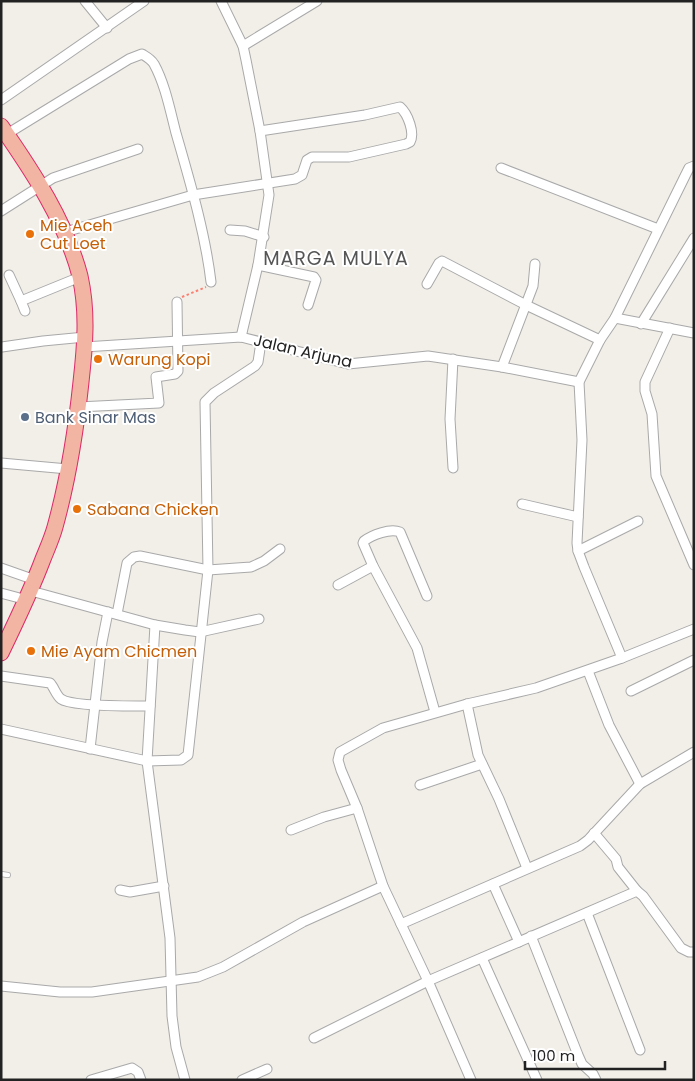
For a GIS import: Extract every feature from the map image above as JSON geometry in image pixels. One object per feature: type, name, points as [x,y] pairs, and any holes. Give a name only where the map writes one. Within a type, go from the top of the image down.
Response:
[{"type":"highway","points":[[1,652],[31,590],[55,529],[68,469],[78,407],[85,342],[86,312],[80,278],[65,232],[40,186],[4,130]]},
{"type":"street","points":[[85,1],[107,28]]},
{"type":"street","points":[[1,100],[144,1]]},
{"type":"street","points":[[221,1],[243,46],[269,184],[269,205],[264,237],[241,337]]},
{"type":"street","points":[[243,46],[317,1]]},
{"type":"street","points":[[4,130],[129,59],[142,54],[148,57],[153,62],[163,87],[193,195],[208,260],[211,282]]},
{"type":"street","points":[[65,232],[193,195],[269,184],[299,177],[307,160],[312,157],[349,156],[406,144],[412,140],[412,132],[405,112],[400,107],[365,115],[260,131]]},
{"type":"street","points":[[1,211],[53,178],[138,149]]},
{"type":"street","points":[[622,658],[578,551],[582,440],[579,382],[600,340],[615,318],[689,168],[694,166]]},
{"type":"street","points":[[501,168],[658,229]]},
{"type":"street","points":[[230,230],[245,231],[264,237]]},
{"type":"street","points":[[640,324],[694,238]]},
{"type":"street","points":[[427,284],[442,261],[526,305],[600,340]]},
{"type":"street","points":[[502,367],[533,286],[535,264]]},
{"type":"street","points":[[258,265],[314,277],[316,280],[308,305]]},
{"type":"street","points":[[9,275],[25,311]]},
{"type":"street","points":[[21,301],[80,278]]},
{"type":"street","points":[[78,407],[157,403],[159,401],[156,377],[178,373],[177,302]]},
{"type":"street","points":[[615,318],[694,333]]},
{"type":"street","points":[[670,328],[646,382],[644,391],[652,414],[656,476],[694,565]]},
{"type":"street","name":"Jalan Arjuna","points":[[2,347],[85,342],[178,341],[241,337],[348,364],[428,356],[502,367],[579,382]]},
{"type":"street","points":[[1,729],[147,761],[181,760],[188,755],[208,570],[205,402],[214,393],[256,366],[261,342]]},
{"type":"street","points":[[452,359],[450,419],[453,468]]},
{"type":"street","points":[[1,463],[68,469]]},
{"type":"street","points":[[522,504],[578,516]]},
{"type":"street","points":[[578,551],[638,521]]},
{"type":"street","points":[[427,596],[400,532],[390,531],[369,537],[364,541],[363,543],[373,566],[417,648],[435,712]]},
{"type":"street","points":[[90,749],[102,642],[127,563],[134,557],[140,556],[208,570],[251,567],[264,561],[280,548]]},
{"type":"street","points":[[338,585],[373,566]]},
{"type":"street","points":[[1,568],[31,590],[155,625],[200,632],[259,619]]},
{"type":"street","points":[[1,593],[31,590]]},
{"type":"street","points":[[155,625],[147,761],[170,938],[174,1033],[185,1080]]},
{"type":"street","points":[[471,1080],[384,886],[357,808],[341,770],[338,760],[340,752],[383,728],[435,712],[529,690],[588,671],[694,629]]},
{"type":"street","points":[[631,690],[694,660]]},
{"type":"street","points":[[588,671],[610,725],[640,784]]},
{"type":"street","points":[[1,676],[50,683],[62,700],[95,705],[150,706]]},
{"type":"street","points":[[467,704],[475,743],[482,764],[499,799],[527,868]]},
{"type":"street","points":[[401,924],[580,846],[640,784],[694,752]]},
{"type":"street","points":[[420,785],[482,764]]},
{"type":"street","points":[[291,830],[337,813],[357,808]]},
{"type":"street","points":[[594,833],[616,859],[618,868],[643,896],[681,948],[694,952]]},
{"type":"street","points":[[492,884],[519,942]]},
{"type":"street","points":[[120,890],[130,892],[164,886]]},
{"type":"street","points":[[1,986],[60,992],[92,992],[185,980],[210,973],[304,922],[384,886]]},
{"type":"street","points":[[314,1038],[428,981],[637,891]]},
{"type":"street","points":[[587,913],[640,1050]]},
{"type":"street","points":[[531,936],[582,1064],[594,1074],[596,1080]]},
{"type":"street","points":[[482,958],[537,1080]]},
{"type":"street","points":[[91,1080],[132,1068],[138,1072],[141,1080]]},
{"type":"street","points":[[242,1080],[267,1070]]},
{"type":"lane","points":[[1,874],[8,875]]},
{"type":"path","points":[[177,302],[179,299],[209,285],[211,282]]},
{"type":"place","name":"Mie Aceh Cut Loet","points":[[30,234]]},
{"type":"place","name":"Warung Kopi","points":[[98,359]]},
{"type":"place","name":"Bank Sinar Mas","points":[[25,417]]},
{"type":"place","name":"Sabana Chicken","points":[[77,509]]},
{"type":"place","name":"Mie Ayam Chicmen","points":[[31,651]]},
{"type":"district","name":"MARGA MULYA","points":[[336,258]]}]
